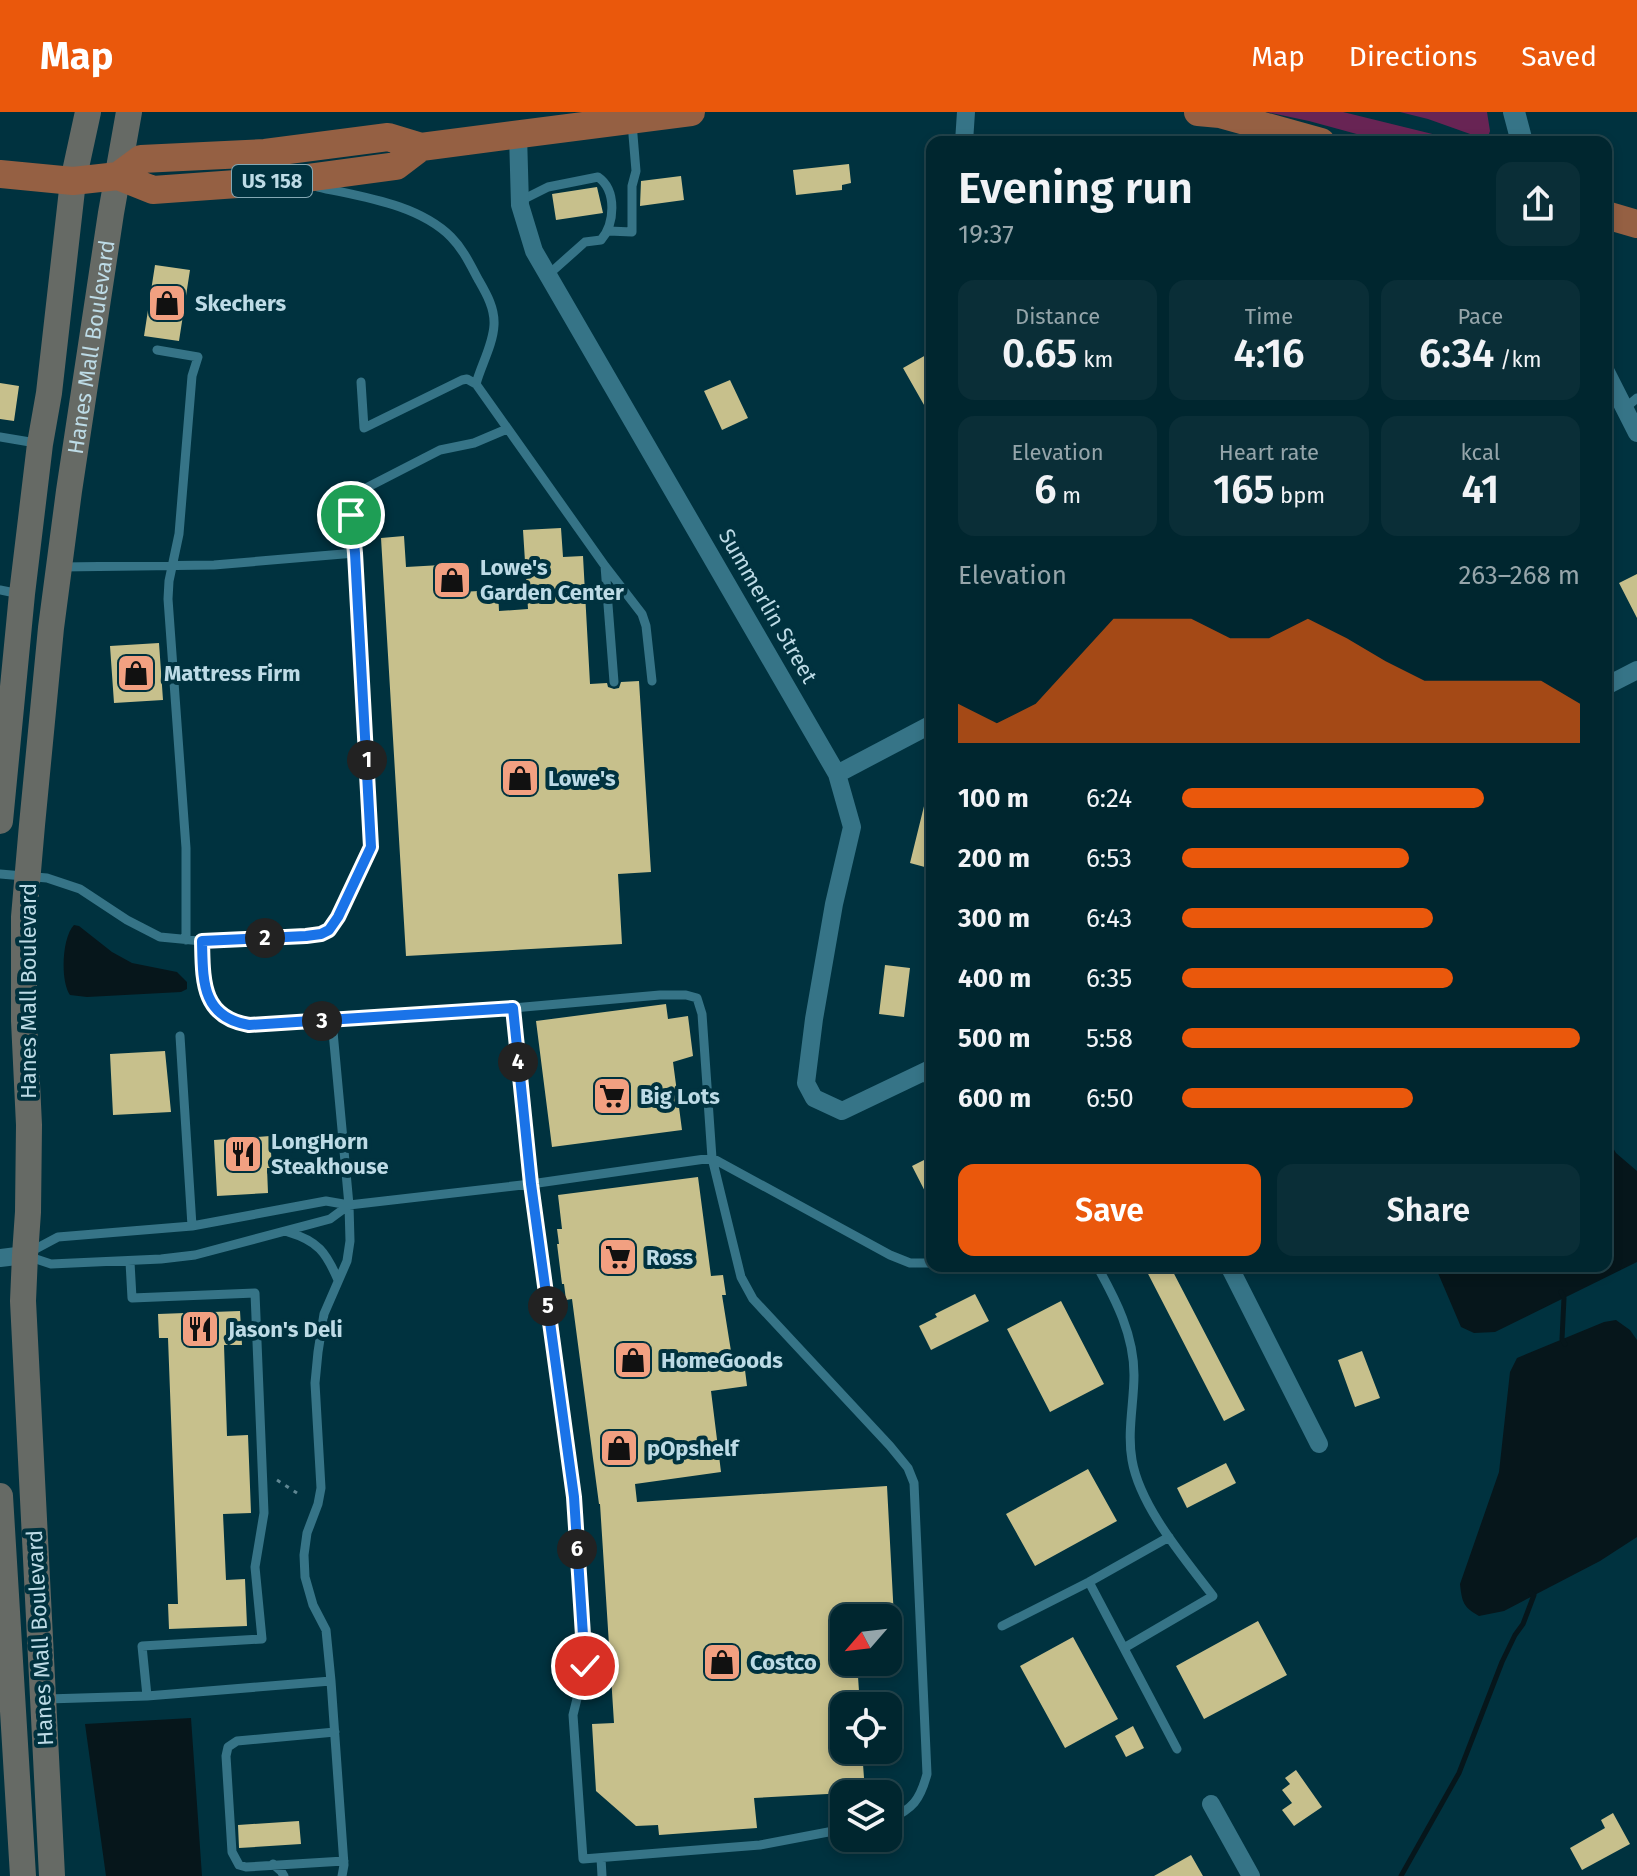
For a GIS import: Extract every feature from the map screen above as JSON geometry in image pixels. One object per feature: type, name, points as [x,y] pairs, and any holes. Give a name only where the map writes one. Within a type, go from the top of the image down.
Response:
[{"type":"main road","name":"Hanes Mall Boulevard","points":[[0,821],[11,592],[49,393],[73,181],[88,112]]},
{"type":"main road","name":"Hanes Mall Boulevard","points":[[52,1876],[23,1301],[12,1256],[28,1212],[24,917],[58,568],[129,112]]},
{"type":"main road","name":"US 158","points":[[118,176],[141,159],[265,153],[388,137],[421,147],[682,112]]},
{"type":"main road","points":[[1198,112],[1220,114],[1299,136]]},
{"type":"main road","name":"US 158","points":[[0,174],[73,181],[118,176],[153,190],[292,180],[396,166],[421,147]]},
{"type":"main road","points":[[1612,217],[1637,224]]},
{"type":"main road","name":"Hanes Mall Boulevard","points":[[0,1496],[11,1811],[23,1876]]},
{"type":"street","points":[[964,136],[966,112]]},
{"type":"street","points":[[1514,112],[1520,136]]},
{"type":"street","name":"Summerlin Street","points":[[518,135],[520,201],[534,251],[837,774],[852,827],[834,904],[806,1083],[814,1098],[842,1111],[926,1078]]},
{"type":"street","points":[[1612,382],[1631,403],[1637,433]]},
{"type":"street","points":[[1612,683],[1637,670]]},
{"type":"street","points":[[837,774],[926,727]]},
{"type":"street","points":[[1232,1272],[1319,1444]]},
{"type":"street","points":[[1211,1804],[1251,1876]]},
{"type":"lane","points":[[609,231],[632,232],[632,186],[636,171],[632,119]]},
{"type":"lane","points":[[520,201],[548,187],[598,177],[605,182],[612,207],[609,231],[601,240],[585,242],[548,275]]},
{"type":"lane","points":[[292,180],[409,212],[430,222],[455,241],[472,266],[494,313],[491,343],[476,384]]},
{"type":"lane","points":[[157,350],[198,357],[192,376],[179,534],[168,599],[186,848],[186,940]]},
{"type":"lane","points":[[361,382],[364,428],[462,380],[476,384],[642,614],[652,681]]},
{"type":"lane","points":[[0,874],[47,878],[80,889],[127,920],[160,937],[202,941],[306,936],[329,930],[371,847],[351,515],[356,502],[368,487],[440,450],[474,443],[507,429]]},
{"type":"lane","points":[[0,437],[40,444]]},
{"type":"lane","points":[[58,568],[173,566],[355,553]]},
{"type":"lane","points":[[605,566],[614,682]]},
{"type":"lane","points":[[202,941],[203,980],[213,1005],[235,1023],[249,1025],[660,995],[697,998],[702,1014],[712,1158],[741,1277],[753,1299],[890,1446],[908,1468],[914,1483],[927,1774],[915,1803],[902,1813]]},
{"type":"lane","points":[[513,1008],[531,1184],[574,1497],[585,1666],[573,1715],[583,1859],[760,1845],[830,1832]]},
{"type":"lane","points":[[332,1021],[350,1241],[347,1261],[324,1314],[318,1352],[315,1383],[321,1488],[307,1533],[304,1555],[305,1577],[313,1605],[326,1630],[344,1861],[342,1876]]},
{"type":"lane","points":[[180,1036],[192,1226]]},
{"type":"lane","points":[[12,1256],[58,1237],[192,1226],[326,1201],[349,1205],[531,1184],[712,1158],[890,1255],[910,1263],[926,1263]]},
{"type":"lane","points":[[12,1256],[51,1264],[130,1262],[195,1255],[330,1219],[349,1205]]},
{"type":"lane","points":[[288,1232],[305,1237],[320,1247],[338,1280]]},
{"type":"lane","points":[[130,1262],[132,1298],[255,1293],[264,1513],[255,1567],[262,1639],[142,1646],[147,1696]]},
{"type":"lane","points":[[1100,1272],[1126,1327],[1131,1350],[1134,1374],[1130,1429],[1132,1460],[1139,1483],[1169,1537],[1213,1596],[1124,1648]]},
{"type":"lane","points":[[1002,1626],[1169,1537]]},
{"type":"lane","points":[[1089,1582],[1177,1749]]},
{"type":"lane","points":[[43,1699],[147,1696],[331,1681]]},
{"type":"lane","points":[[335,1732],[237,1741],[228,1747],[232,1852],[239,1865],[246,1867],[344,1861]]},
{"type":"lane","points":[[601,1858],[602,1876]]},
{"type":"lane","points":[[273,1864],[284,1876]]},
{"type":"path","points":[[270,1476],[297,1493]]},
{"type":"shaded area","points":[[1266,112],[1343,112],[1441,136],[1364,136]]},
{"type":"shaded area","points":[[1400,112],[1487,112],[1490,131],[1488,136],[1476,136]]},
{"type":"shaded area","points":[[74,925],[132,963],[177,972],[187,982],[187,989],[181,992],[87,997],[70,995],[65,980],[64,959],[67,939]]},
{"type":"shaded area","points":[[1612,1146],[1637,1171],[1637,1262],[1495,1332],[1474,1333],[1461,1327],[1438,1272],[1612,1272]]},
{"type":"shaded area","points":[[1616,1320],[1630,1330],[1637,1340],[1637,1537],[1600,1561],[1504,1611],[1479,1616],[1464,1603],[1460,1584],[1499,1472],[1510,1372],[1517,1358],[1604,1322]]},
{"type":"shaded area","points":[[191,1718],[202,1876],[106,1876],[85,1724]]},
{"type":"building","points":[[849,164],[851,183],[842,185],[842,190],[796,195],[793,170]]},
{"type":"building","points":[[681,176],[684,200],[640,206],[641,181]]},
{"type":"building","points":[[597,187],[603,213],[556,220],[552,194]]},
{"type":"building","name":"Skechers","points":[[155,265],[190,270],[179,341],[144,336]]},
{"type":"building","points":[[926,355],[926,408],[903,368]]},
{"type":"building","points":[[730,380],[748,418],[722,430],[704,391]]},
{"type":"building","points":[[0,383],[19,386],[14,421],[0,419]]},
{"type":"building","name":"Lowe's","points":[[561,528],[563,557],[583,556],[590,684],[607,683],[614,689],[619,688],[621,682],[639,681],[651,872],[618,874],[622,944],[406,956],[381,538],[404,536],[406,567],[459,564],[460,592],[498,590],[499,611],[528,609],[523,530]]},
{"type":"building","points":[[1637,574],[1637,618],[1619,583]]},
{"type":"building","name":"Mattress Firm","points":[[159,643],[163,700],[114,703],[110,646]]},
{"type":"building","points":[[926,798],[926,867],[910,863]]},
{"type":"building","points":[[885,965],[910,968],[904,1017],[879,1014]]},
{"type":"building","name":"Big Lots","points":[[666,1004],[668,1019],[688,1016],[693,1056],[673,1062],[682,1130],[552,1147],[536,1021]]},
{"type":"building","points":[[165,1051],[171,1112],[113,1115],[110,1054]]},
{"type":"building","name":"LongHorn Steakhouse","points":[[270,1136],[272,1168],[267,1168],[268,1193],[217,1196],[214,1140]]},
{"type":"building","points":[[926,1159],[926,1193],[912,1166]]},
{"type":"building","points":[[698,1177],[711,1276],[723,1275],[726,1295],[722,1295],[734,1370],[745,1370],[747,1386],[711,1391],[721,1472],[635,1484],[637,1502],[887,1486],[893,1604],[830,1604],[830,1676],[858,1676],[859,1692],[830,1692],[830,1764],[863,1764],[864,1780],[830,1780],[830,1794],[754,1798],[757,1828],[659,1835],[658,1825],[636,1826],[596,1791],[592,1724],[614,1723],[600,1504],[572,1299],[566,1300],[562,1284],[557,1244],[557,1229],[562,1229],[558,1195]]},
{"type":"building","points":[[1147,1272],[1173,1272],[1245,1410],[1224,1421]]},
{"type":"building","points":[[975,1294],[989,1321],[931,1350],[919,1326],[937,1317],[935,1314]]},
{"type":"building","points":[[1061,1301],[1104,1384],[1050,1412],[1007,1329]]},
{"type":"building","points":[[240,1311],[242,1345],[224,1345],[227,1436],[248,1435],[251,1513],[223,1514],[226,1580],[245,1579],[247,1626],[169,1629],[168,1604],[178,1604],[168,1338],[159,1338],[158,1314]]},
{"type":"building","points":[[1362,1351],[1380,1398],[1355,1407],[1338,1360]]},
{"type":"building","points":[[1226,1463],[1236,1483],[1187,1508],[1177,1488]]},
{"type":"building","points":[[1088,1469],[1117,1521],[1035,1566],[1006,1514]]},
{"type":"building","points":[[1258,1621],[1287,1675],[1204,1719],[1176,1666]]},
{"type":"building","points":[[1073,1637],[1118,1719],[1065,1748],[1020,1666]]},
{"type":"building","points":[[1133,1726],[1144,1748],[1126,1757],[1115,1736]]},
{"type":"building","points":[[1296,1770],[1322,1807],[1294,1826],[1282,1810],[1292,1803],[1282,1790],[1290,1784],[1285,1778]]},
{"type":"building","points":[[1613,1813],[1630,1844],[1582,1870],[1570,1848],[1605,1828],[1601,1820]]},
{"type":"building","points":[[299,1821],[301,1844],[239,1848],[238,1825]]},
{"type":"building","points":[[1191,1855],[1203,1876],[1154,1876]]},
{"type":"waterway","points":[[1561,1292],[1564,1298],[1562,1339],[1565,1344]]},
{"type":"waterway","points":[[1401,1876],[1459,1773],[1502,1662],[1523,1624],[1534,1595],[1531,1593]]},
{"type":"place","name":"Skechers","points":[[167,303]]},
{"type":"place","name":"Lowe's Garden Center","points":[[452,580]]},
{"type":"place","name":"Mattress Firm","points":[[136,673]]},
{"type":"place","name":"Lowe's","points":[[520,778]]},
{"type":"place","name":"Big Lots","points":[[612,1096]]},
{"type":"place","name":"LongHorn Steakhouse","points":[[243,1154]]},
{"type":"place","name":"Ross","points":[[618,1257]]},
{"type":"place","name":"Jason's Deli","points":[[200,1329]]},
{"type":"place","name":"HomeGoods","points":[[633,1360]]},
{"type":"place","name":"pOpshelf","points":[[619,1448]]},
{"type":"place","name":"Costco","points":[[722,1662]]},
{"type":"route","points":[[351,515],[371,847],[354,886],[329,930],[306,936],[202,941],[203,980],[213,1005],[223,1016],[235,1023],[249,1025],[513,1008],[531,1184],[574,1497],[585,1666]]}]
